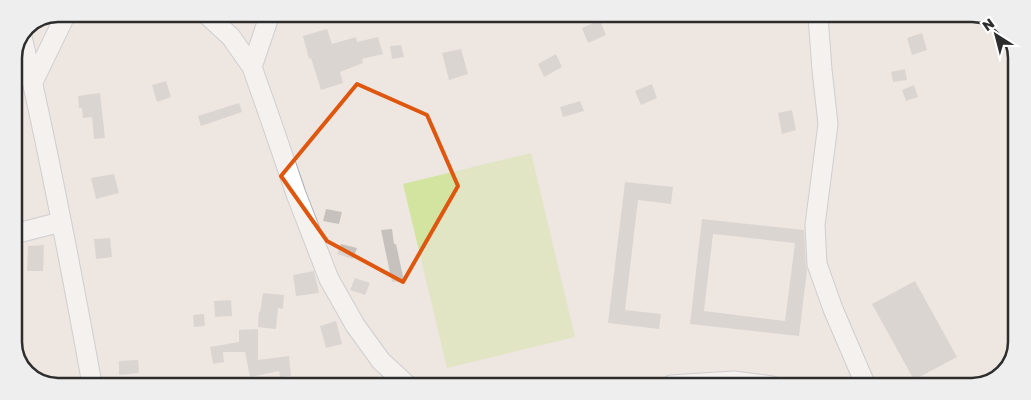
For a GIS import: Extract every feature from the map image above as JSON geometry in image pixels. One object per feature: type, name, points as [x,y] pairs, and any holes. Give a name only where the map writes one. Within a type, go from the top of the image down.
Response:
[{"type":"street","points":[[33,82],[62,22]]},
{"type":"street","points":[[215,22],[231,37],[252,67],[296,194],[329,280],[355,325],[381,361],[399,378]]},
{"type":"street","points":[[252,67],[267,22]]},
{"type":"street","points":[[818,22],[828,124],[815,225],[818,264],[833,310],[863,378]]},
{"type":"street","points":[[24,46],[33,82],[91,378]]},
{"type":"street","points":[[23,232],[61,222]]},
{"type":"highlighted area","points":[[357,84],[427,115],[458,186],[403,282],[327,241],[281,176]]},
{"type":"green space","points":[[531,153],[575,337],[447,368],[403,184]]},
{"type":"building","points":[[596,22],[601,22],[606,35],[588,43],[582,28]]},
{"type":"building","points":[[327,29],[332,44],[356,37],[357,42],[378,37],[383,54],[362,59],[363,63],[340,72],[343,83],[321,90],[311,58],[309,59],[303,36]]},
{"type":"building","points":[[922,33],[927,50],[912,55],[907,38]]},
{"type":"building","points":[[401,45],[404,57],[392,59],[390,46]]},
{"type":"building","points":[[461,49],[468,74],[449,80],[442,53]]},
{"type":"building","points":[[556,54],[562,67],[544,77],[538,64]]},
{"type":"building","points":[[905,69],[907,80],[893,82],[891,72]]},
{"type":"building","points":[[166,81],[171,97],[157,102],[152,85]]},
{"type":"building","points":[[652,84],[657,98],[641,105],[635,91]]},
{"type":"building","points":[[914,85],[918,97],[906,101],[902,90]]},
{"type":"building","points":[[100,93],[105,138],[94,139],[92,117],[83,118],[82,108],[79,108],[78,96]]},
{"type":"building","points":[[580,101],[584,111],[563,117],[560,107]]},
{"type":"building","points":[[239,103],[242,112],[201,126],[198,116]]},
{"type":"building","points":[[792,110],[796,130],[782,134],[778,113]]},
{"type":"building","points":[[114,174],[119,193],[96,199],[91,178]]},
{"type":"building","points":[[625,182],[673,187],[671,204],[638,200],[625,310],[661,314],[659,329],[608,323]]},
{"type":"building","points":[[326,209],[342,212],[339,224],[323,221]]},
{"type":"building","points":[[702,219],[804,230],[807,270],[799,336],[690,324]],"holes":[[[713,234],[795,243],[785,321],[704,311]]]},
{"type":"building","points":[[392,229],[404,281],[392,282],[381,230]]},
{"type":"building","points":[[110,238],[112,257],[96,259],[94,239]]},
{"type":"building","points":[[341,244],[357,248],[353,259],[337,254]]},
{"type":"building","points":[[44,245],[43,271],[27,271],[28,246]]},
{"type":"building","points":[[314,271],[319,293],[296,296],[293,275]]},
{"type":"building","points":[[355,278],[370,283],[365,295],[350,290]]},
{"type":"building","points":[[915,281],[957,357],[918,378],[913,378],[872,304]]},
{"type":"building","points":[[263,293],[284,295],[283,309],[278,308],[276,329],[258,327]]},
{"type":"building","points":[[231,300],[232,316],[215,317],[214,301]]},
{"type":"building","points":[[204,314],[205,326],[194,327],[193,315]]},
{"type":"building","points":[[336,321],[342,344],[326,348],[320,326]]},
{"type":"building","points":[[258,329],[258,360],[289,356],[291,376],[280,377],[279,371],[250,377],[245,352],[223,352],[224,362],[213,364],[210,347],[239,342],[239,330]]},
{"type":"building","points":[[138,360],[139,373],[119,375],[119,361]]}]
